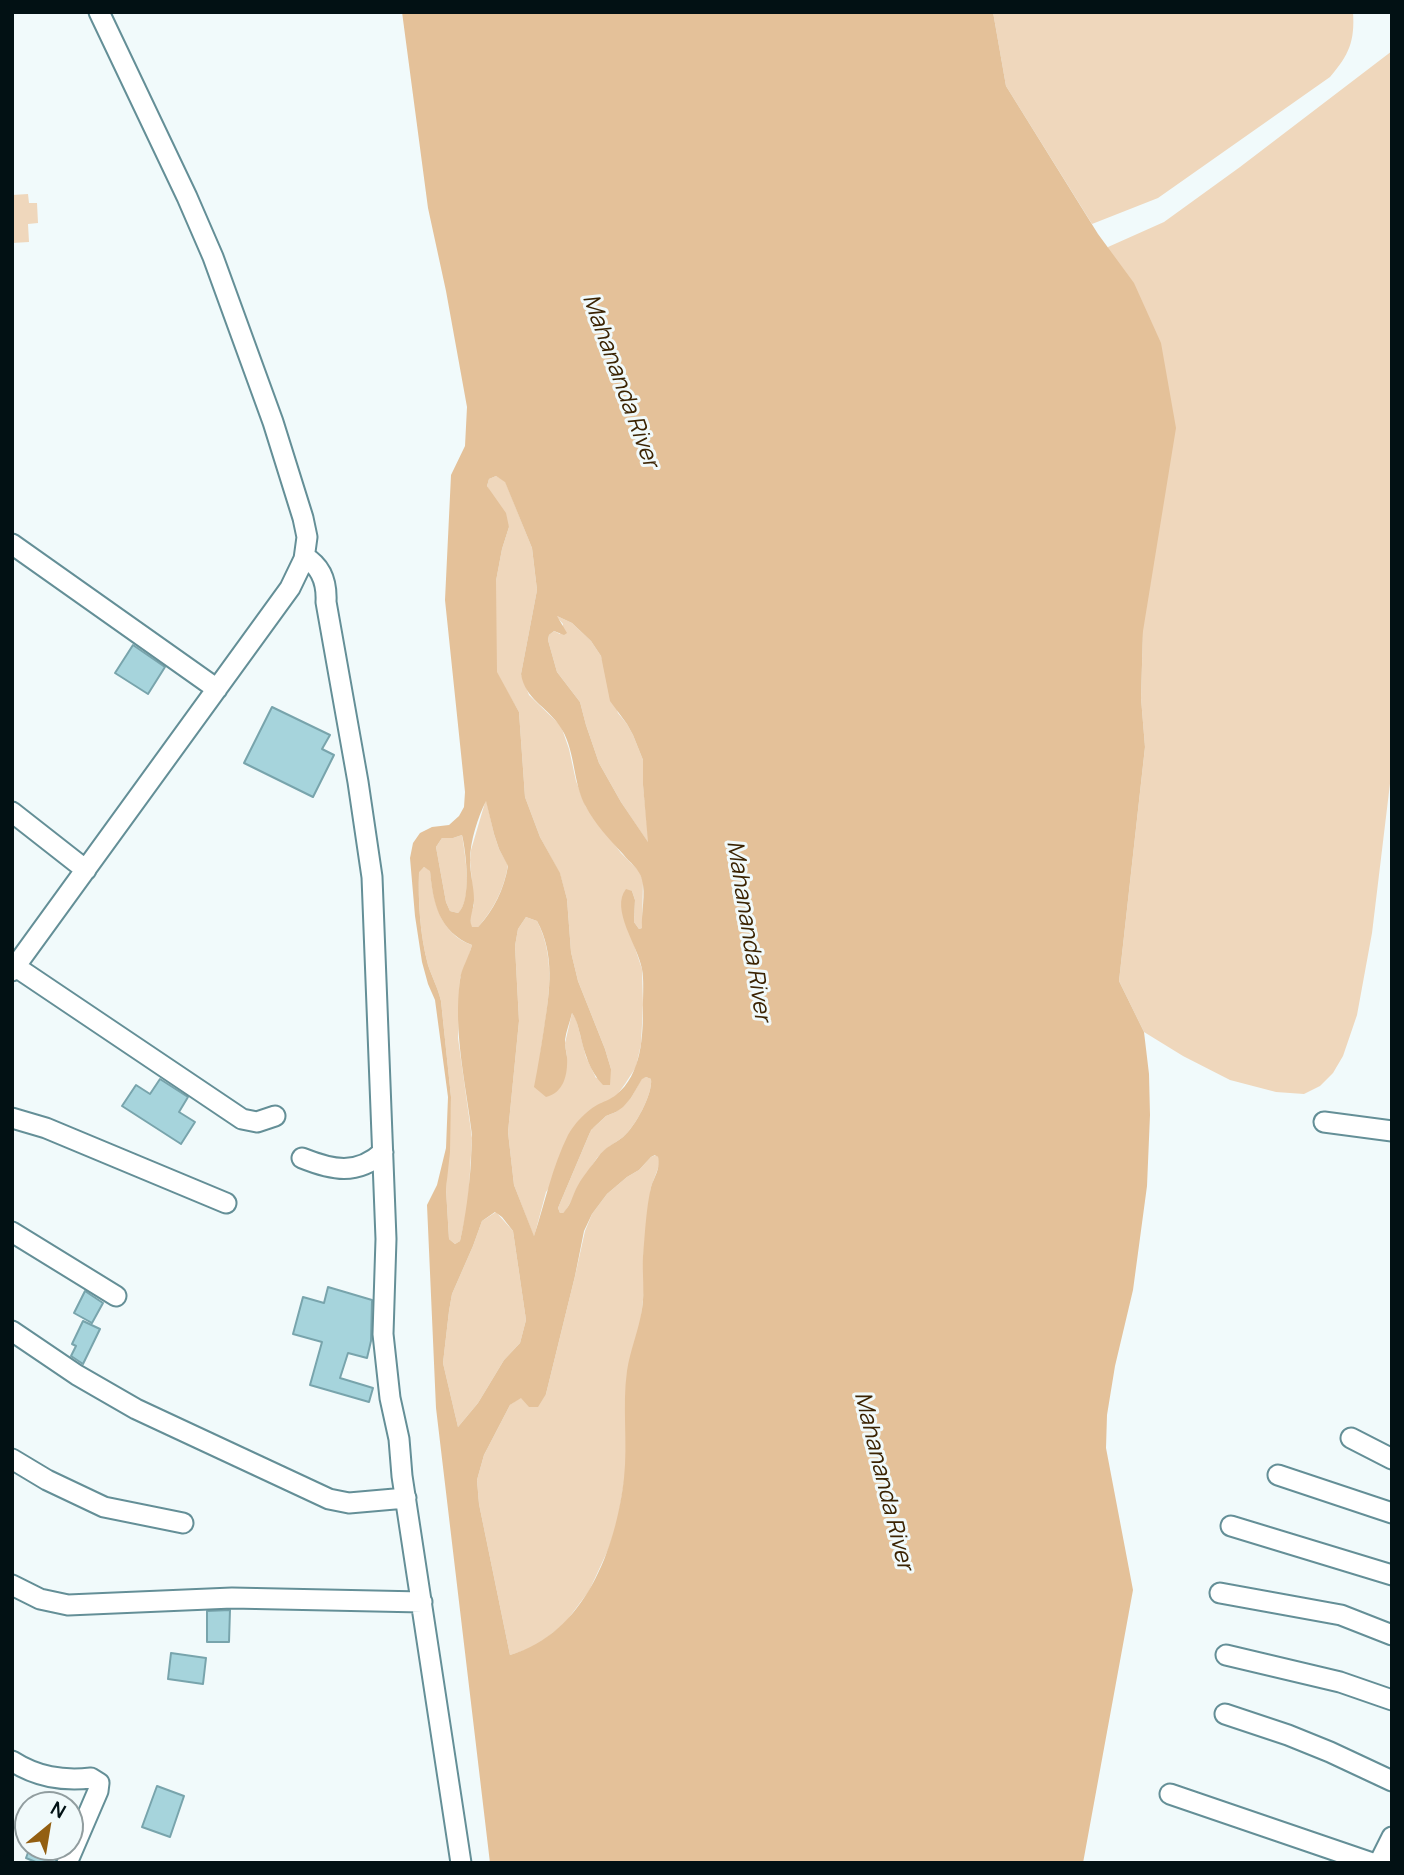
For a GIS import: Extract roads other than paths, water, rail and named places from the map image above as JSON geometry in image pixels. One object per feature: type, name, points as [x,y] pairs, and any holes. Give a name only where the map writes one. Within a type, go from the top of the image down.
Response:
[{"type":"street","points":[[99,12],[213,257],[273,422],[307,537],[305,557],[290,588],[14,969],[242,1119],[257,1122],[275,1116]]},
{"type":"street","points":[[13,545],[217,689]]},
{"type":"street","points":[[305,557],[314,562],[325,586],[372,877],[386,1239],[383,1334],[390,1398],[399,1439],[461,1863]]},
{"type":"street","points":[[12,812],[86,870]]},
{"type":"street","points":[[12,1118],[46,1128],[226,1203]]},
{"type":"street","points":[[1324,1122],[1392,1131]]},
{"type":"street","points":[[302,1158],[325,1167],[355,1168],[383,1152]]},
{"type":"street","points":[[12,1232],[116,1296]]},
{"type":"street","points":[[12,1331],[77,1375],[136,1409],[320,1495],[349,1503],[406,1498]]},
{"type":"street","points":[[1351,1438],[1392,1459]]},
{"type":"street","points":[[12,1459],[47,1480],[104,1507],[183,1523]]},
{"type":"street","points":[[1278,1475],[1392,1513]]},
{"type":"street","points":[[1231,1526],[1392,1575]]},
{"type":"street","points":[[12,1585],[40,1599],[68,1605],[232,1598],[422,1602]]},
{"type":"street","points":[[1220,1593],[1340,1615],[1392,1635]]},
{"type":"street","points":[[1226,1655],[1340,1682],[1392,1700]]},
{"type":"street","points":[[1226,1714],[1320,1748],[1392,1782]]},
{"type":"street","points":[[12,1761],[44,1776],[72,1780],[91,1778],[99,1783],[67,1863]]},
{"type":"street","points":[[1170,1794],[1328,1856],[1371,1863]]},
{"type":"street","points":[[1378,1863],[1392,1837]]},
{"type":"water","name":"Mahananda River","points":[[402,12],[993,12],[1006,86],[1098,234],[1134,283],[1161,343],[1176,428],[1143,631],[1141,698],[1145,747],[1119,981],[1144,1032],[1150,1115],[1147,1186],[1133,1290],[1115,1366],[1107,1415],[1106,1448],[1133,1590],[1083,1863],[490,1863],[436,1408],[427,1205],[437,1185],[446,1148],[448,1097],[435,1000],[422,962],[410,858],[413,843],[420,833],[432,827],[449,825],[459,816],[464,807],[465,792],[445,600],[451,475],[465,446],[467,407],[428,208]],"holes":[[[496,476],[505,482],[532,548],[537,590],[521,674],[523,683],[531,696],[559,725],[568,744],[578,787],[586,807],[603,832],[639,872],[644,891],[642,928],[639,929],[634,922],[635,900],[632,891],[626,889],[621,907],[643,973],[642,1030],[636,1066],[625,1086],[614,1096],[588,1111],[568,1135],[553,1172],[534,1236],[514,1185],[508,1132],[519,1021],[515,946],[518,929],[526,917],[537,921],[543,934],[550,973],[534,1087],[546,1097],[557,1091],[564,1082],[567,1063],[565,1040],[572,1013],[588,1061],[603,1085],[610,1085],[611,1069],[578,981],[571,952],[567,899],[560,873],[540,837],[525,797],[519,712],[497,672],[496,581],[509,527],[506,513],[487,486],[489,479]],[[557,616],[572,623],[591,641],[601,656],[610,701],[627,724],[643,760],[648,842],[599,763],[580,702],[557,672],[548,640],[554,631],[564,635],[567,633]],[[486,801],[499,849],[508,866],[504,883],[493,906],[478,927],[472,927],[474,900],[470,853]],[[462,835],[466,888],[458,913],[450,911],[446,902],[436,847],[442,838]],[[424,867],[430,871],[436,905],[445,924],[472,945],[461,976],[458,999],[461,1058],[472,1135],[471,1162],[462,1231],[460,1241],[455,1244],[449,1239],[446,1189],[451,1097],[441,1001],[428,965],[420,918],[419,872]],[[642,1079],[651,1079],[646,1101],[633,1126],[601,1154],[581,1181],[567,1208],[560,1213],[558,1208],[591,1130],[631,1098]],[[651,1157],[658,1157],[658,1169],[651,1187],[647,1213],[642,1309],[627,1371],[624,1478],[613,1533],[592,1585],[577,1608],[558,1628],[536,1644],[510,1655],[479,1504],[477,1480],[484,1455],[510,1405],[521,1398],[529,1407],[538,1407],[546,1394],[584,1231],[592,1214],[607,1194],[639,1170]],[[495,1212],[513,1231],[526,1320],[520,1343],[504,1360],[478,1403],[458,1427],[443,1363],[452,1294],[482,1221]]]}]
